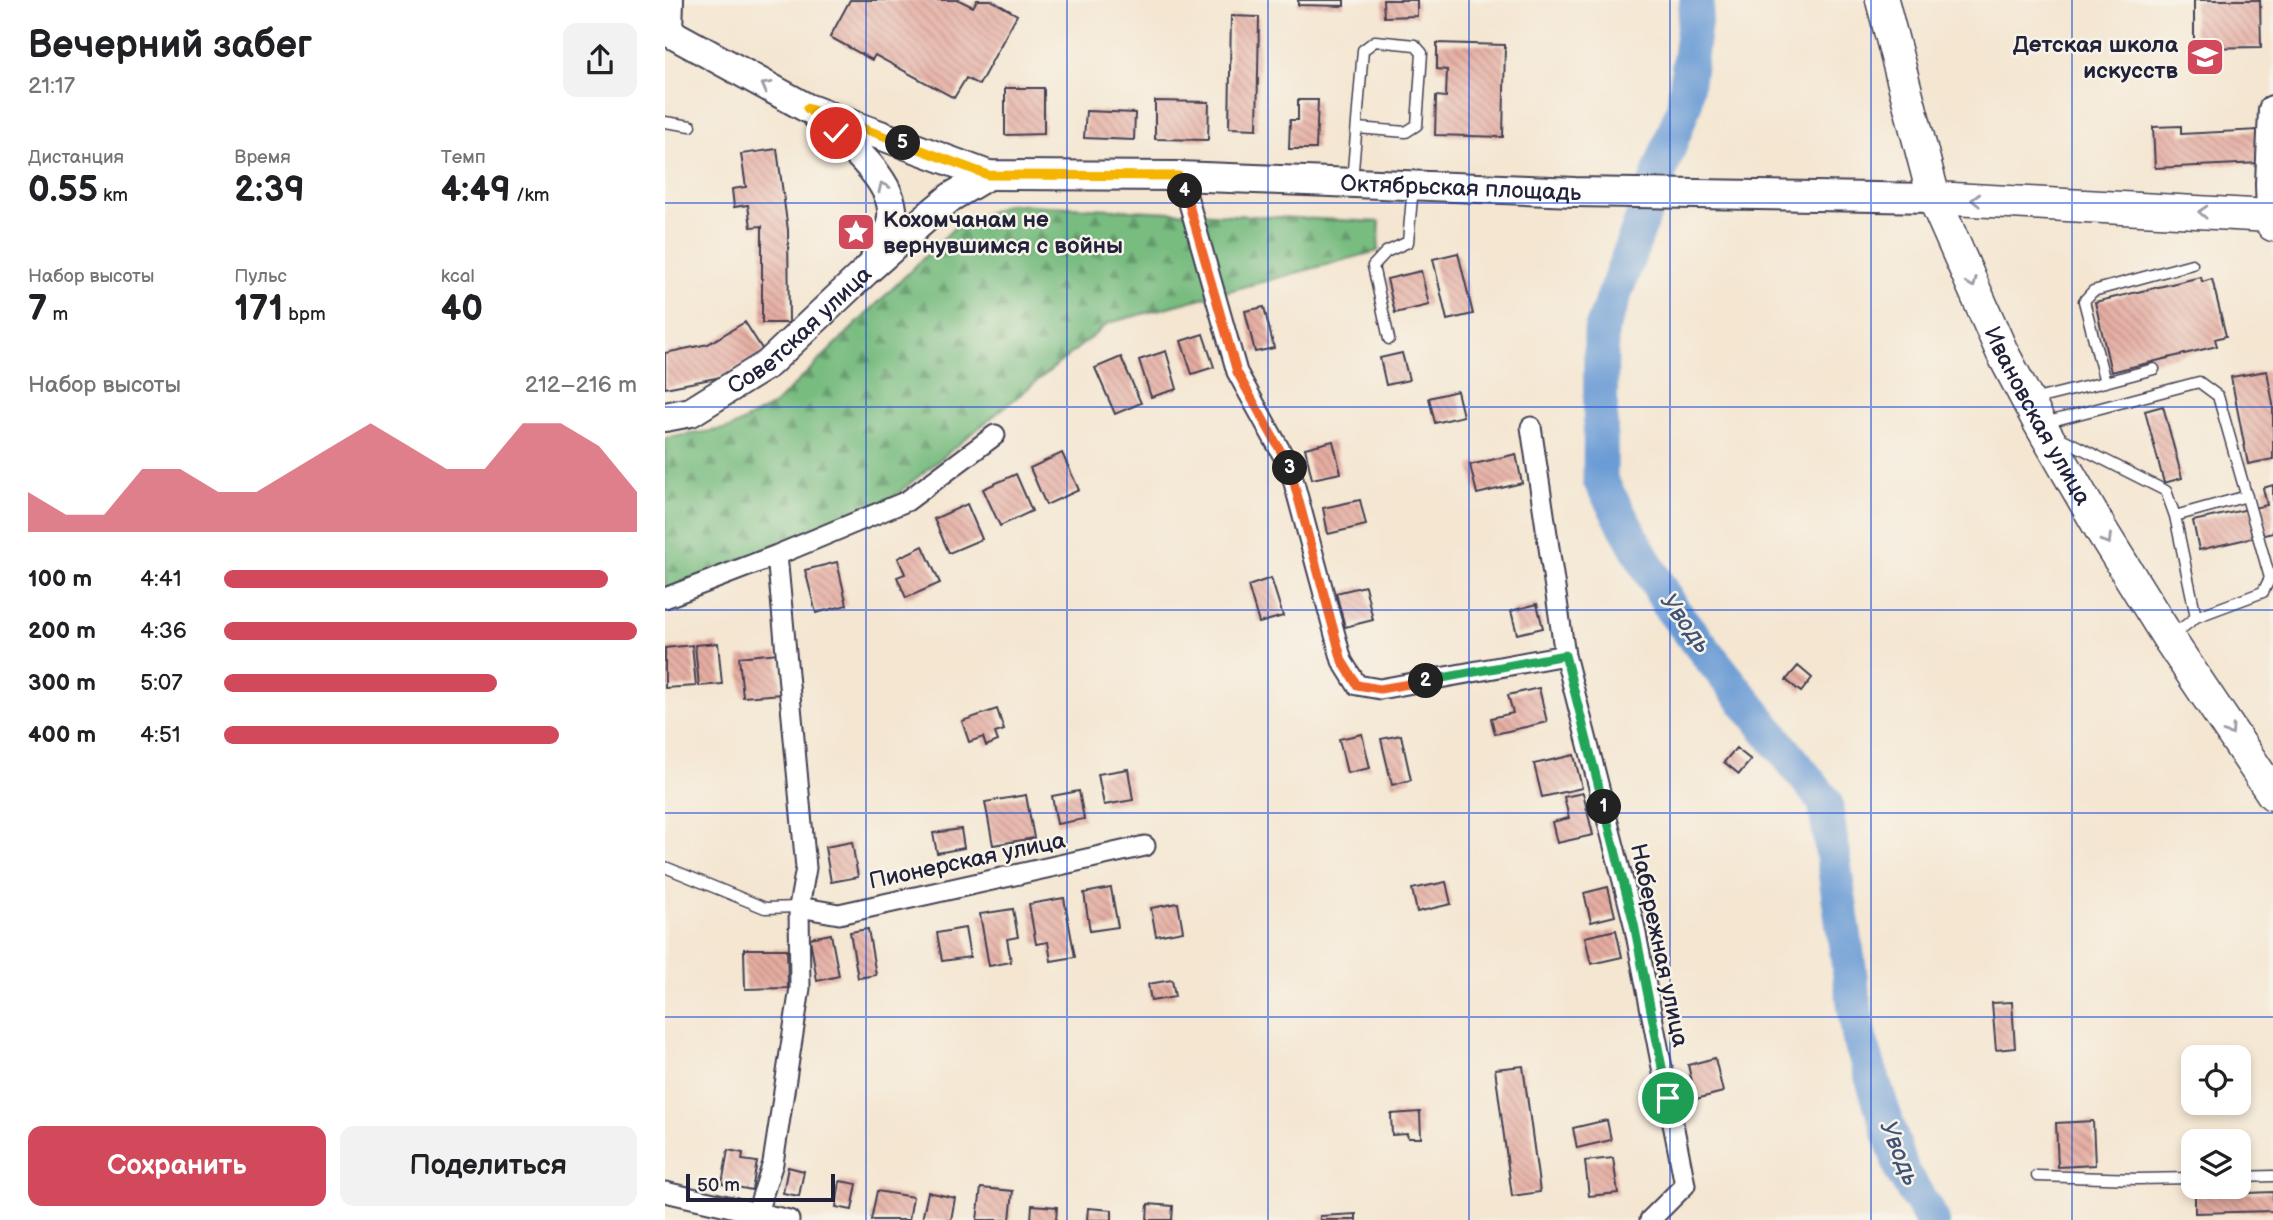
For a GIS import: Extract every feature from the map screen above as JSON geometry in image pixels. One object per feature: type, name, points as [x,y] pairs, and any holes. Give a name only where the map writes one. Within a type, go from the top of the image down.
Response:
[{"type":"main road","points":[[670,0],[666,31],[807,108],[988,175]]},
{"type":"main road","name":"Ивановская улица","points":[[1882,0],[1934,198],[2002,352],[2103,533],[2169,639],[2273,794]]},
{"type":"main road","points":[[807,108],[875,171],[887,194],[893,216],[883,246],[866,272]]},
{"type":"main road","points":[[1934,198],[2272,219],[2270,184],[2273,110]]},
{"type":"main road","name":"Октябрьская площадь","points":[[988,175],[1179,176],[1575,192],[1934,198]]},
{"type":"main road","name":"Советская улица","points":[[665,417],[691,412],[768,364],[951,197],[988,175]]},
{"type":"street","points":[[1179,176],[1237,372],[1290,468],[1342,661],[1357,685],[1380,689],[1565,655]]},
{"type":"street","name":"Набережная улица","points":[[1531,427],[1565,655],[1634,924],[1685,1185],[1650,1220]]},
{"type":"street","points":[[665,598],[907,501],[995,435]]},
{"type":"street","points":[[757,1212],[773,1163],[800,988],[799,907],[806,868],[777,555]]},
{"type":"street","name":"Пионерская улица","points":[[799,907],[839,914],[1145,846]]},
{"type":"street","points":[[665,1192],[789,1220]]},
{"type":"lane","points":[[1352,183],[1363,50],[1375,41],[1415,44],[1422,53],[1417,125],[1406,132],[1357,128]]},
{"type":"lane","points":[[665,122],[691,126]]},
{"type":"lane","points":[[1389,340],[1373,266],[1386,252],[1408,242],[1413,185]]},
{"type":"lane","points":[[2105,382],[2084,301],[2092,291],[2192,264]]},
{"type":"lane","points":[[2037,418],[2105,382],[2154,369]]},
{"type":"lane","points":[[2037,418],[2199,382],[2218,396],[2270,578],[2263,592],[2196,617],[2169,639]]},
{"type":"lane","points":[[2037,418],[2166,491],[2175,516],[2196,617]]},
{"type":"lane","points":[[2175,516],[2247,496]]},
{"type":"lane","points":[[665,867],[765,908],[799,907]]},
{"type":"lane","points":[[2036,1176],[2181,1178]]},
{"type":"lane","points":[[2251,1177],[2273,1176]]},
{"type":"green space","points":[[1008,204],[1380,222],[1378,251],[1109,323],[892,498],[665,590],[665,438],[731,428],[774,405],[956,226]]},
{"type":"building","points":[[850,0],[959,0],[973,7],[977,0],[991,0],[1017,15],[979,85],[966,78],[954,98],[875,55],[872,60],[830,37]]},
{"type":"building","points":[[1298,0],[1344,0],[1344,6],[1298,5]]},
{"type":"building","points":[[1383,0],[1417,0],[1417,16],[1384,17]]},
{"type":"building","points":[[2194,0],[2260,0],[2261,47],[2194,48]]},
{"type":"building","points":[[1231,16],[1259,17],[1257,129],[1229,128]]},
{"type":"building","points":[[1437,43],[1505,45],[1503,137],[1435,135],[1436,96],[1446,97],[1447,70],[1437,69]]},
{"type":"building","points":[[1005,88],[1044,88],[1044,134],[1005,135]]},
{"type":"building","points":[[1298,100],[1318,100],[1316,149],[1289,149],[1290,120],[1298,120]]},
{"type":"building","points":[[1155,101],[1209,102],[1208,140],[1155,139]]},
{"type":"building","points":[[1086,111],[1135,113],[1134,140],[1084,138]]},
{"type":"building","points":[[2181,126],[2181,134],[2259,130],[2260,163],[2155,168],[2153,127]]},
{"type":"building","points":[[777,149],[788,230],[789,323],[762,323],[762,226],[751,227],[748,205],[734,207],[732,189],[746,187],[741,154]]},
{"type":"building","points":[[1458,253],[1473,314],[1447,320],[1433,259]]},
{"type":"building","points":[[1421,271],[1429,305],[1395,313],[1387,279]]},
{"type":"building","points":[[2201,277],[2202,282],[2212,279],[2226,336],[2215,339],[2217,346],[2111,372],[2095,302]]},
{"type":"building","points":[[1264,307],[1274,348],[1255,352],[1245,311]]},
{"type":"building","points":[[745,322],[764,352],[721,377],[665,388],[665,353],[708,344]]},
{"type":"building","points":[[1203,334],[1214,367],[1192,374],[1181,341]]},
{"type":"building","points":[[1166,351],[1177,389],[1151,397],[1139,360]]},
{"type":"building","points":[[1402,353],[1409,380],[1386,385],[1380,358]]},
{"type":"building","points":[[1121,357],[1141,403],[1115,414],[1095,368]]},
{"type":"building","points":[[2267,371],[2273,404],[2273,459],[2248,464],[2231,377]]},
{"type":"building","points":[[1457,391],[1463,416],[1435,423],[1429,398]]},
{"type":"building","points":[[2163,406],[2182,478],[2164,483],[2145,411]]},
{"type":"building","points":[[1333,441],[1341,473],[1312,479],[1305,448]]},
{"type":"building","points":[[1062,453],[1079,490],[1046,505],[1030,468]]},
{"type":"building","points":[[1516,454],[1522,483],[1477,494],[1470,465]]},
{"type":"building","points":[[1016,474],[1032,511],[1000,526],[983,489]]},
{"type":"building","points":[[2273,485],[2273,533],[2199,550],[2193,521],[2267,505],[2263,488]]},
{"type":"building","points":[[1360,500],[1366,525],[1328,534],[1323,508]]},
{"type":"building","points":[[967,504],[982,539],[949,553],[934,519]]},
{"type":"building","points":[[923,546],[940,583],[906,598],[897,577],[905,574],[898,558]]},
{"type":"building","points":[[837,562],[847,605],[816,613],[805,570]]},
{"type":"building","points":[[1271,578],[1283,616],[1259,623],[1248,586]]},
{"type":"building","points":[[1365,586],[1373,620],[1345,627],[1336,593]]},
{"type":"building","points":[[1537,604],[1543,628],[1517,634],[1511,611]]},
{"type":"building","points":[[718,643],[722,684],[699,686],[695,645]]},
{"type":"building","points":[[692,645],[696,686],[665,688],[665,648]]},
{"type":"building","points":[[778,653],[781,694],[743,697],[739,657]]},
{"type":"building","points":[[1798,666],[1812,678],[1801,692],[1786,680]]},
{"type":"building","points":[[1539,688],[1547,722],[1495,734],[1491,718],[1513,713],[1508,695]]},
{"type":"building","points":[[997,709],[1004,730],[995,733],[998,741],[986,746],[983,737],[969,742],[962,721]]},
{"type":"building","points":[[1362,734],[1370,768],[1347,773],[1339,739]]},
{"type":"building","points":[[1401,735],[1411,780],[1392,785],[1381,739]]},
{"type":"building","points":[[1736,748],[1751,760],[1739,774],[1724,762]]},
{"type":"building","points":[[1574,755],[1582,788],[1542,797],[1534,764]]},
{"type":"building","points":[[1128,769],[1133,800],[1104,805],[1098,774]]},
{"type":"building","points":[[1079,791],[1084,819],[1057,824],[1052,796]]},
{"type":"building","points":[[1583,793],[1593,835],[1557,843],[1552,822],[1569,818],[1564,797]]},
{"type":"building","points":[[1026,795],[1034,838],[993,845],[985,802]]},
{"type":"building","points":[[961,829],[964,848],[937,853],[933,833]]},
{"type":"building","points":[[852,842],[858,877],[831,882],[825,847]]},
{"type":"building","points":[[1446,882],[1451,904],[1417,912],[1412,889]]},
{"type":"building","points":[[1608,887],[1615,916],[1591,922],[1584,893]]},
{"type":"building","points":[[1111,888],[1118,927],[1090,931],[1084,893]]},
{"type":"building","points":[[1064,898],[1075,957],[1051,961],[1048,942],[1036,944],[1029,904]]},
{"type":"building","points":[[1178,903],[1183,931],[1156,936],[1151,908]]},
{"type":"building","points":[[1013,909],[1018,937],[1007,939],[1011,962],[989,966],[980,914]]},
{"type":"building","points":[[965,928],[970,957],[942,961],[937,933]]},
{"type":"building","points":[[868,929],[876,975],[858,978],[850,932]]},
{"type":"building","points":[[1616,930],[1622,957],[1591,964],[1585,937]]},
{"type":"building","points":[[831,934],[839,976],[817,981],[810,938]]},
{"type":"building","points":[[744,949],[787,949],[788,988],[745,989]]},
{"type":"building","points":[[1172,980],[1175,997],[1151,1001],[1148,984]]},
{"type":"building","points":[[2012,1002],[2015,1048],[1996,1050],[1992,1003]]},
{"type":"building","points":[[1715,1058],[1723,1092],[1696,1099],[1688,1065]]},
{"type":"building","points":[[1523,1066],[1540,1192],[1512,1196],[1495,1069]]},
{"type":"building","points":[[1420,1112],[1421,1138],[1408,1138],[1407,1134],[1392,1135],[1391,1114]]},
{"type":"building","points":[[1607,1120],[1611,1140],[1577,1148],[1573,1128]]},
{"type":"building","points":[[2093,1121],[2095,1165],[2058,1167],[2056,1123]]},
{"type":"building","points":[[728,1150],[743,1153],[742,1160],[757,1162],[752,1190],[722,1184]]},
{"type":"building","points":[[1613,1158],[1618,1193],[1589,1196],[1585,1161]]},
{"type":"building","points":[[788,1167],[804,1171],[799,1196],[783,1193]]},
{"type":"building","points":[[840,1181],[857,1184],[852,1210],[836,1207]]},
{"type":"building","points":[[981,1188],[1013,1191],[1010,1220],[977,1220]]},
{"type":"building","points":[[877,1191],[913,1197],[909,1220],[871,1220]]},
{"type":"building","points":[[928,1192],[955,1198],[951,1220],[922,1220]]},
{"type":"building","points":[[2273,1192],[2273,1211],[2195,1213],[2195,1199],[2251,1199],[2251,1193]]},
{"type":"building","points":[[1148,1204],[1173,1206],[1172,1220],[1147,1220]]},
{"type":"building","points":[[1032,1205],[1057,1207],[1056,1220],[1031,1220]]},
{"type":"building","points":[[1088,1208],[1112,1210],[1112,1220],[1087,1220]]},
{"type":"building","points":[[1356,1214],[1356,1220],[1320,1220],[1320,1216]]},
{"type":"waterway","name":"Уводь","points":[[1697,0],[1684,106],[1601,331],[1600,480],[1670,607],[1825,802],[1859,1037],[1902,1171],[1932,1220]]},
{"type":"place","name":"Детская школа искусств","points":[[2205,57]]},
{"type":"place","name":"Кохомчанам не вернувшимся с войны","points":[[856,232]]},
{"type":"route","points":[[836,133],[807,108],[988,175],[1179,176],[1237,372],[1290,468],[1342,661],[1357,685],[1380,689],[1565,655],[1634,924],[1668,1098]]}]
